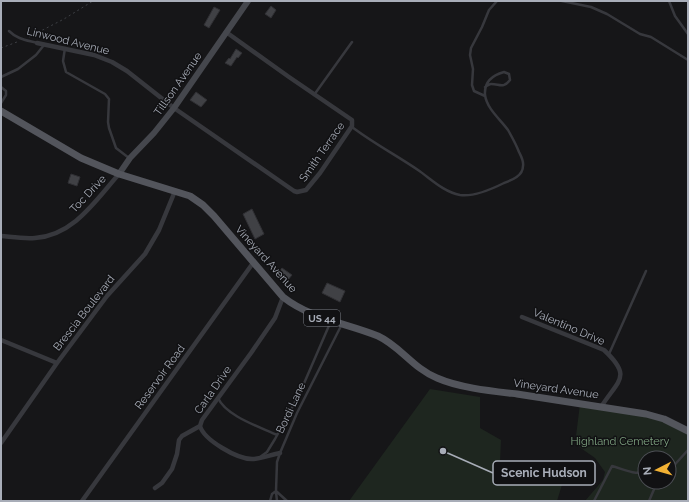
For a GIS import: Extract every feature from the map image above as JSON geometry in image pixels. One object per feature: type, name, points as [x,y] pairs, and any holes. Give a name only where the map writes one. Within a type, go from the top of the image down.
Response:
[{"type":"main road","name":"Vineyard Avenue","points":[[1,111],[80,158],[119,174],[190,196],[203,205],[214,216],[283,297],[303,310],[379,337],[392,344],[426,372],[436,378],[451,383],[500,392],[646,414],[664,419],[688,431]]},
{"type":"street","name":"Tillson Avenue","points":[[119,174],[130,158],[154,133],[174,108],[248,1]]},
{"type":"street","name":"Smith Terrace","points":[[174,108],[297,192],[306,190],[309,187],[351,127],[353,123],[352,120],[314,95],[226,32]]},
{"type":"street","name":"Linwood Avenue","points":[[37,43],[94,55],[112,62],[127,71],[174,108]]},
{"type":"street","name":"Toc Drive","points":[[1,236],[36,238],[47,236],[63,230],[89,210],[119,174]]},
{"type":"street","name":"Brescia Boulevard","points":[[1,443],[57,363],[107,296],[145,254],[159,230],[175,191]]},
{"type":"street","name":"Reservoir Road","points":[[82,501],[253,263]]},
{"type":"street","name":"Carla Drive","points":[[155,488],[162,483],[172,469],[177,454],[179,440],[182,436],[200,426],[202,420],[274,318],[283,297]]},
{"type":"street","name":"Valentino Drive","points":[[522,317],[604,350],[609,355],[619,367],[622,374],[619,382],[601,407]]},
{"type":"street","points":[[1,340],[57,363]]},
{"type":"street","points":[[200,426],[201,431],[206,437],[231,453],[242,457],[250,459],[280,453]]},
{"type":"lane","points":[[485,96],[474,91],[472,85],[473,70],[470,55],[471,48],[489,10],[497,1]]},
{"type":"lane","points":[[562,1],[591,8],[607,14],[640,34],[650,37],[688,60]]},
{"type":"lane","points":[[669,1],[675,16],[688,34]]},
{"type":"lane","name":"Linwood Avenue","points":[[9,31],[14,36],[22,40],[37,43]]},
{"type":"lane","points":[[314,95],[352,42]]},
{"type":"lane","points":[[1,77],[18,69],[36,55],[44,44]]},
{"type":"lane","points":[[65,48],[63,62],[66,72],[108,97],[108,122],[116,148],[130,158]]},
{"type":"lane","points":[[351,127],[445,189],[461,195],[474,194],[515,178],[522,172],[523,167],[523,160],[517,146],[508,130],[489,106],[485,96],[485,87],[490,78],[504,72],[509,74],[510,80],[507,84],[500,86],[491,84],[485,87]]},
{"type":"lane","points":[[1,87],[6,91],[6,95],[1,103]]},
{"type":"lane","name":"Valentino Drive","points":[[609,355],[646,271]]},
{"type":"lane","points":[[259,458],[267,452],[299,394],[331,320]]},
{"type":"lane","name":"Bordi Lane","points":[[277,501],[277,462],[280,453],[297,413],[342,324]]},
{"type":"lane","points":[[218,398],[220,403],[234,414],[277,435]]},
{"type":"lane","points":[[677,462],[688,450]]},
{"type":"lane","points":[[594,501],[612,466],[637,472]]},
{"type":"lane","points":[[650,501],[654,490]]},
{"type":"lane","points":[[270,501],[272,494],[276,491],[287,501]]},
{"type":"path","points":[[1,48],[22,40],[64,20],[93,1]]},
{"type":"green space","points":[[430,389],[480,397],[480,428],[501,440],[500,462],[565,475],[557,501],[349,501]]},
{"type":"green space","name":"Highland Cemetery","points":[[580,404],[646,414],[688,431],[688,501],[585,501],[603,480],[605,472],[595,458],[575,444]]},
{"type":"building","points":[[271,6],[276,10],[271,18],[265,14]]},
{"type":"building","points":[[214,7],[220,10],[209,28],[204,25]]},
{"type":"building","points":[[236,49],[242,53],[238,58],[237,57],[231,66],[225,63],[229,58],[230,59]]},
{"type":"building","points":[[196,92],[207,100],[201,107],[190,100]]},
{"type":"building","points":[[71,174],[80,177],[77,186],[68,183]]},
{"type":"building","points":[[252,209],[264,234],[255,239],[243,214]]},
{"type":"building","points":[[282,268],[292,275],[287,281],[277,274]]},
{"type":"building","points":[[327,283],[345,291],[340,302],[322,293]]},
{"type":"place","name":"Scenic Hudson","points":[[443,451]]}]
